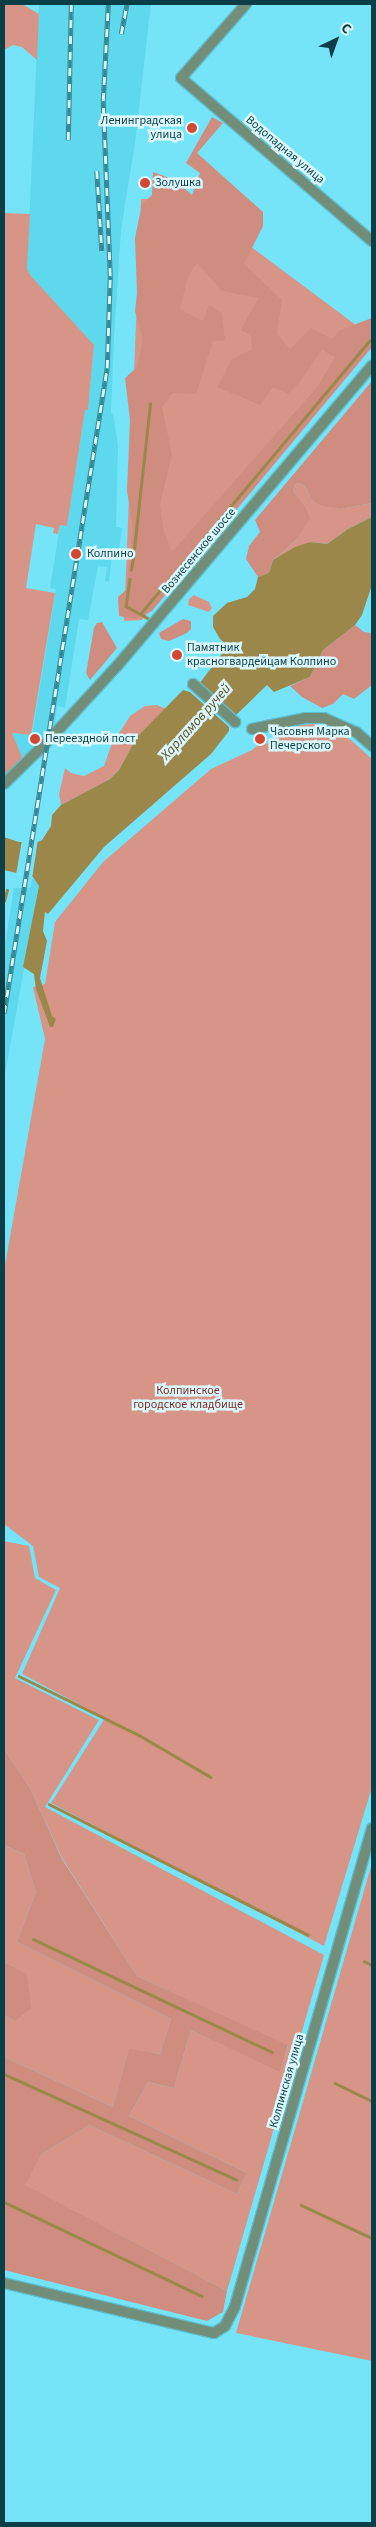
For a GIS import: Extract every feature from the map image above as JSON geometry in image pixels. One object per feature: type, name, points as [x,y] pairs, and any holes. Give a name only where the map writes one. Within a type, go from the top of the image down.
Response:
[{"type":"street","name":"Водопадная улица","points":[[246,4],[181,78],[372,241]]},
{"type":"street","name":"Вознесенское шоссе","points":[[4,784],[41,749],[133,647],[372,366]]},
{"type":"street","points":[[194,684],[235,722]]},
{"type":"street","points":[[252,729],[305,718],[324,718],[356,732],[372,746]]},
{"type":"street","name":"Колпинская улица","points":[[4,2283],[214,2333],[225,2326],[235,2306],[372,1828]]},
{"type":"shaded area","points":[[39,4],[151,4],[135,143],[121,230],[114,338],[111,413],[113,414],[118,445],[116,527],[122,528],[118,557],[112,556],[109,582],[105,581],[107,567],[98,566],[88,620],[79,619],[65,708],[57,706],[55,727],[23,759],[11,733],[32,735],[56,589],[50,588],[60,525],[67,525],[85,410],[88,410],[94,346],[31,276],[27,269]]},
{"type":"shaded area","points":[[212,117],[223,123],[197,153],[263,212],[263,226],[244,264],[282,300],[277,334],[290,349],[311,328],[332,339],[340,330],[372,318],[372,347],[152,611],[136,619],[119,616],[118,597],[126,590],[133,528],[127,491],[130,420],[125,378],[137,367],[143,340],[135,311],[137,293],[135,238],[142,204],[152,195],[153,172],[175,180],[192,195],[200,173],[186,163]],"holes":[[[197,263],[222,291],[258,298],[241,330],[251,336],[252,349],[232,359],[217,387],[260,405],[273,387],[288,394],[298,384],[322,350],[335,357],[318,386],[172,552],[163,528],[160,504],[172,455],[162,407],[173,393],[196,394],[213,341],[225,340],[222,313],[209,305],[203,321],[180,309],[188,277]]]},
{"type":"shaded area","points":[[372,381],[372,503],[340,509],[323,506],[313,502],[305,486],[300,483],[295,484],[293,491],[305,506],[310,518],[297,539],[273,560],[269,573],[258,577],[246,559],[249,546],[260,532],[255,520]]},
{"type":"shaded area","points":[[183,619],[191,621],[191,629],[187,633],[169,641],[161,639],[159,633]]},
{"type":"shaded area","points":[[102,622],[117,648],[90,680],[86,673],[94,628],[97,623]]},
{"type":"shaded area","points":[[355,625],[364,632],[372,633],[372,685],[354,699],[343,694],[333,704],[322,708],[302,697],[290,686],[310,677],[323,650]]},
{"type":"shaded area","points":[[33,877],[39,886],[4,1080],[4,951],[14,888],[30,888]]},
{"type":"shaded area","points":[[4,1749],[31,1790],[62,1859],[137,1976],[288,2045],[280,2072],[191,2030],[174,2088],[148,2082],[129,2116],[247,2173],[237,2194],[89,2125],[42,2154],[25,2185],[227,2291],[223,2312],[207,2321],[4,2270],[4,2057],[113,2107],[129,2049],[160,2054],[171,2019],[17,1942],[36,1892],[24,1854],[4,1845]]},
{"type":"shaded area","points":[[4,1962],[27,1974],[31,2008],[15,2021],[4,2015]]},
{"type":"green space","points":[[4,4],[22,4],[39,14],[37,60],[22,47],[13,45],[4,50]]},
{"type":"green space","points":[[156,176],[372,337],[372,347],[142,620],[124,621],[141,199],[156,199]]},
{"type":"green space","points":[[4,213],[30,214],[27,269],[31,276],[94,345],[88,410],[85,410],[67,526],[60,525],[58,534],[53,533],[54,528],[36,524],[26,588],[55,593],[31,735],[12,733],[23,759],[4,777]]},
{"type":"green space","points":[[300,483],[305,486],[313,502],[340,509],[372,503],[372,517],[348,529],[327,544],[310,542],[273,560],[297,539],[305,506],[293,491],[295,484]]},
{"type":"green space","points":[[194,595],[209,602],[212,608],[209,612],[188,605],[189,599]]},
{"type":"green space","points":[[157,705],[166,709],[137,737],[119,770],[110,779],[61,805],[59,794],[65,768],[71,773],[84,776],[104,766],[111,746],[130,716],[145,706]]},
{"type":"green space","name":"Колпинское городское кладбище","points":[[316,724],[332,729],[351,740],[372,759],[372,1787],[324,1946],[51,1803],[105,1718],[22,1674],[60,1588],[39,1577],[33,1546],[4,1524],[4,1271],[45,1039],[33,987],[45,984],[55,922],[103,862],[211,769],[252,750],[257,746],[256,743],[264,741],[266,744],[299,725]]},
{"type":"green space","points":[[4,1541],[29,1546],[35,1578],[56,1590],[15,1678],[99,1720],[45,1807],[324,1955],[227,2291],[24,2185],[42,2154],[89,2125],[237,2194],[247,2173],[129,2116],[148,2082],[174,2088],[191,2030],[280,2071],[288,2046],[137,1976],[62,1858],[31,1790],[4,1749]]},
{"type":"green space","points":[[4,1845],[24,1854],[36,1892],[17,1942],[171,2019],[160,2054],[129,2050],[113,2107],[4,2057],[4,2015],[15,2021],[26,1974],[4,1962]]},
{"type":"green space","points":[[372,1863],[372,2361],[236,2333]]},
{"type":"water","points":[[372,517],[372,585],[362,615],[355,625],[323,650],[310,677],[274,692],[267,685],[234,717],[199,684],[228,646],[220,639],[213,627],[213,616],[227,603],[247,597],[255,589],[258,577],[269,573],[273,560],[295,547],[310,542],[327,544],[348,529]]},
{"type":"water","name":"Харламов ручей","points":[[183,690],[190,692],[229,727],[229,731],[211,754],[104,847],[48,914],[45,912],[43,931],[47,941],[40,978],[52,1016],[56,1019],[53,1027],[50,1027],[36,989],[34,974],[23,967],[39,886],[33,877],[4,870],[4,837],[19,842],[38,842],[42,840],[51,826],[52,815],[61,805],[110,779],[119,770],[137,737]]},
{"type":"pier","points":[[38,839],[32,879],[16,875],[22,840]]},
{"type":"waterway","points":[[141,613],[369,341]]},
{"type":"waterway","points":[[134,549],[150,404]]},
{"type":"waterway","points":[[131,570],[133,557]]},
{"type":"waterway","points":[[130,579],[126,606],[148,618]]},
{"type":"waterway","points":[[4,901],[7,890]]},
{"type":"waterway","points":[[19,1676],[139,1735],[211,1777]]},
{"type":"waterway","points":[[49,1804],[308,1935]]},
{"type":"waterway","points":[[33,1939],[272,2052]]},
{"type":"waterway","points":[[364,1961],[372,1965]]},
{"type":"waterway","points":[[4,2074],[236,2179]]},
{"type":"waterway","points":[[335,2083],[372,2101]]},
{"type":"waterway","points":[[4,2202],[202,2296]]},
{"type":"waterway","points":[[301,2205],[372,2238]]},
{"type":"railway","points":[[68,140],[71,4]]},
{"type":"railway","points":[[4,1013],[107,368],[110,276],[103,101],[108,4]]},
{"type":"railway","points":[[121,34],[127,4]]},
{"type":"railway","points":[[97,171],[102,251]]},
{"type":"place","name":"Ленинградская улица","points":[[192,128]]},
{"type":"place","name":"Золушка","points":[[145,183]]},
{"type":"place","name":"Колпино","points":[[76,554]]},
{"type":"place","name":"Памятник красногвардейцам Колпино","points":[[177,655]]},
{"type":"place","name":"Переездной пост","points":[[35,739]]},
{"type":"place","name":"Часовня Марка Печерского","points":[[260,739]]}]
